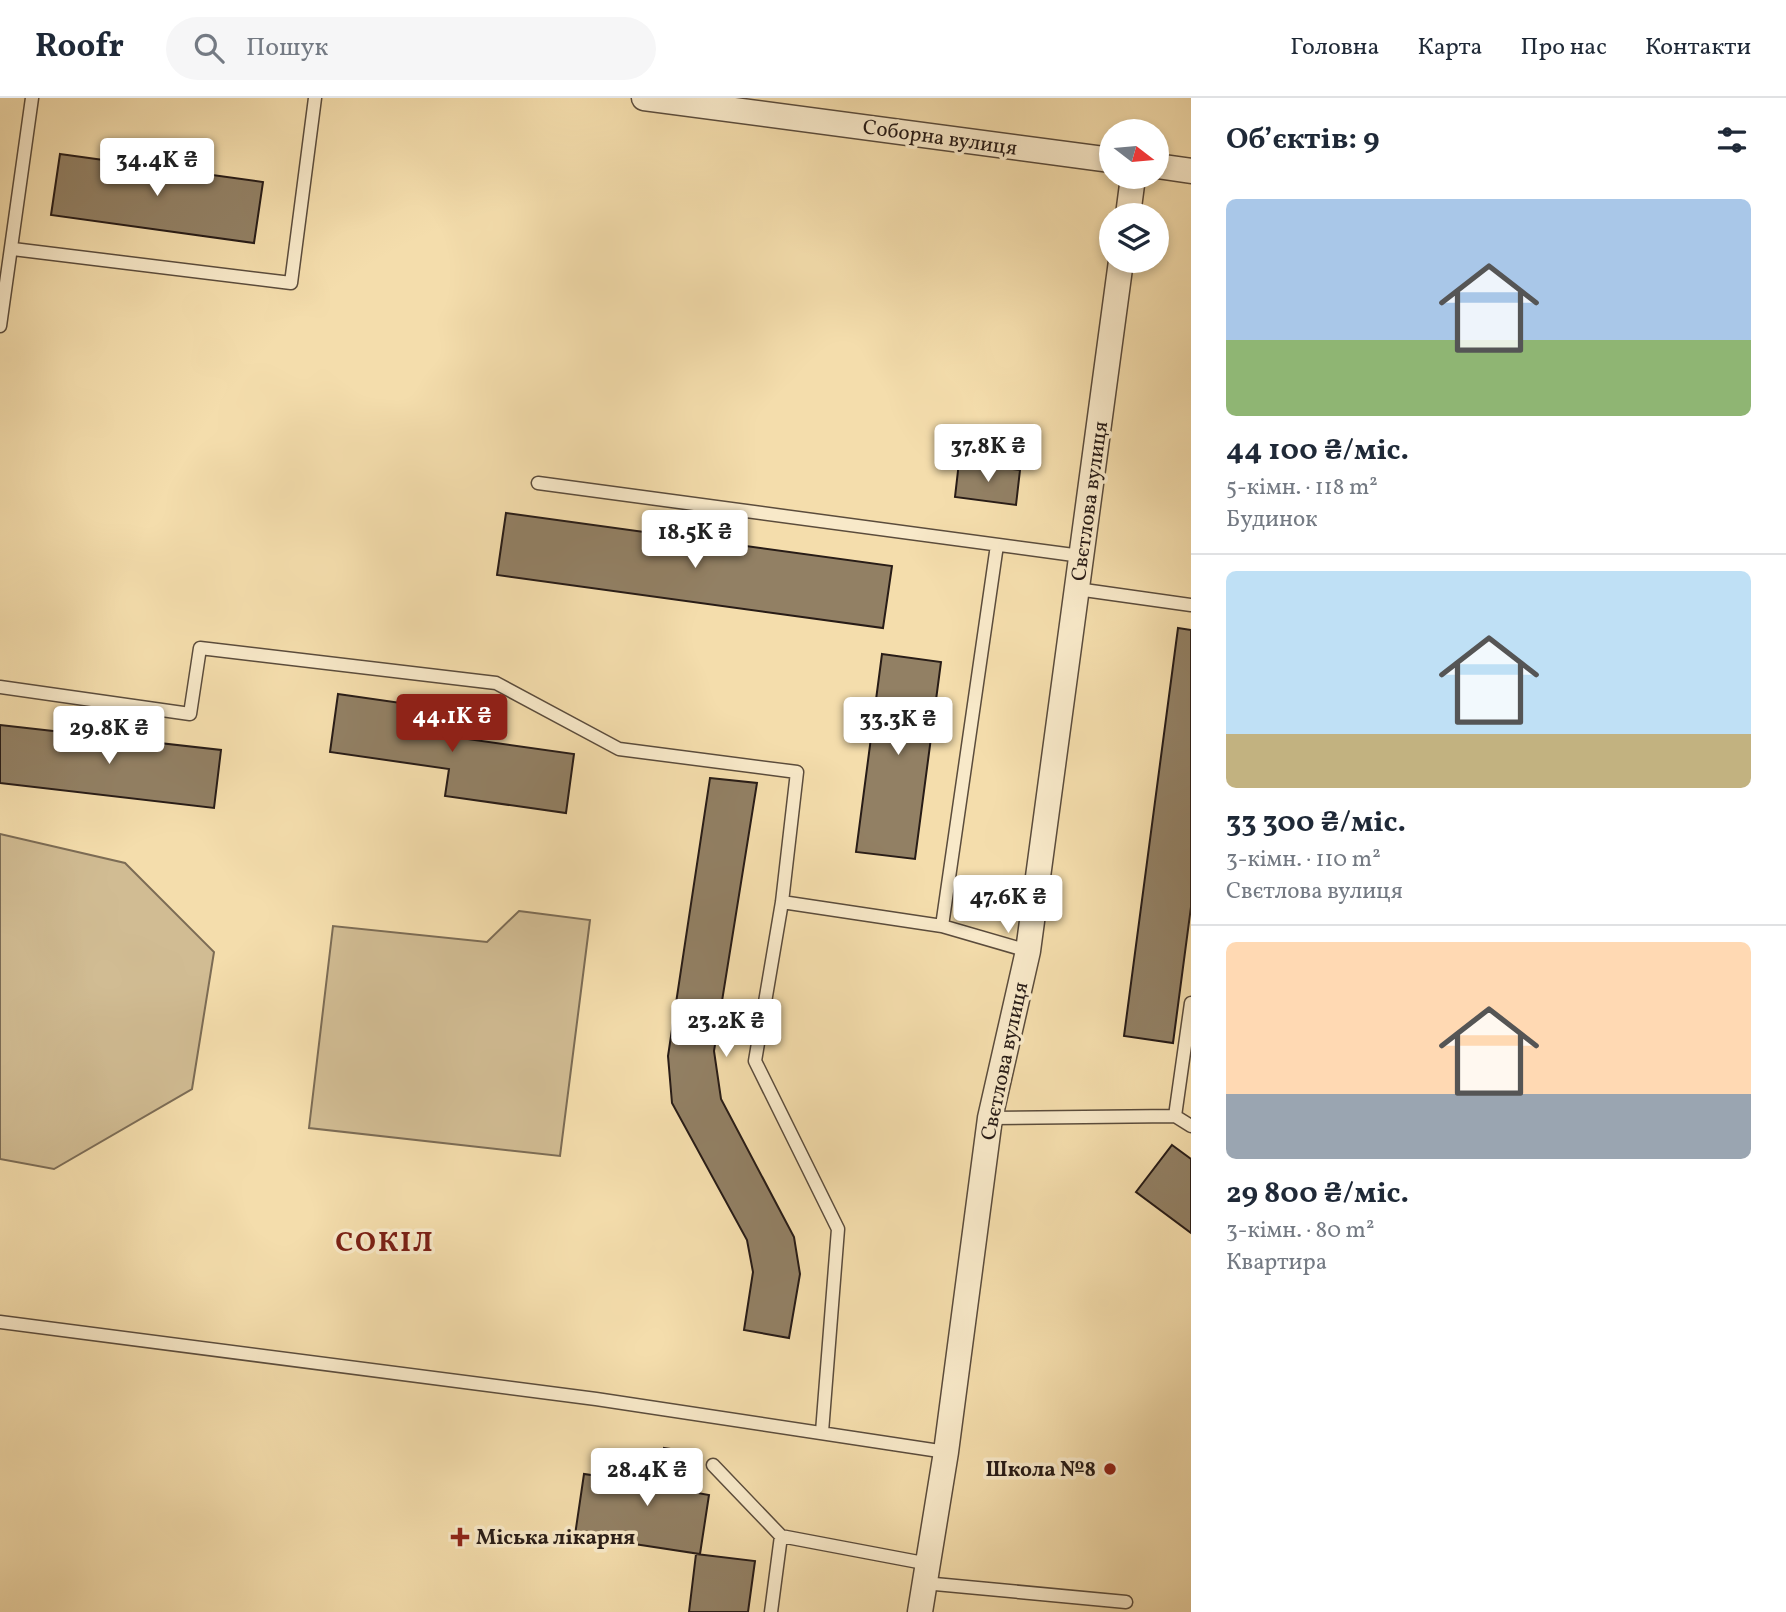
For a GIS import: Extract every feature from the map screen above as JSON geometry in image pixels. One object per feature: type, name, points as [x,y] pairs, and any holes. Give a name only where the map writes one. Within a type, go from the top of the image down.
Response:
[{"type":"street","name":"Соборна вулиця","points":[[644,98],[1099,158]]},
{"type":"street","points":[[1169,167],[1191,170]]},
{"type":"street","name":"Свєтлова вулиця","points":[[920,1612],[946,1452],[990,1118],[1028,951],[1119,273]]},
{"type":"lane","points":[[0,326],[32,98]]},
{"type":"lane","points":[[12,249],[291,283],[315,98]]},
{"type":"lane","points":[[538,482],[1082,556]]},
{"type":"lane","points":[[942,926],[997,545]]},
{"type":"lane","points":[[1077,589],[1191,605]]},
{"type":"lane","points":[[0,687],[190,714],[200,648],[496,683],[620,749],[797,772],[782,902],[755,1061],[838,1229],[822,1432]]},
{"type":"lane","points":[[782,902],[942,926],[1028,951]]},
{"type":"lane","points":[[1175,1116],[1191,1003]]},
{"type":"lane","points":[[990,1118],[1175,1116],[1191,1126]]},
{"type":"lane","points":[[0,1322],[596,1399],[946,1452]]},
{"type":"lane","points":[[713,1465],[781,1536],[927,1573],[1126,1602]]},
{"type":"lane","points":[[771,1612],[781,1536]]},
{"type":"shaded area","points":[[0,834],[125,863],[214,952],[192,1089],[54,1169],[0,1159]]},
{"type":"shaded area","points":[[519,911],[590,920],[560,1156],[309,1128],[333,926],[487,942]]},
{"type":"building","points":[[60,154],[263,182],[254,243],[51,215]]},
{"type":"building","points":[[959,462],[1020,470],[1016,505],[955,497]]},
{"type":"building","points":[[506,513],[892,566],[883,628],[497,575]]},
{"type":"building","points":[[1178,628],[1191,630],[1191,907],[1173,1043],[1124,1036]]},
{"type":"building","points":[[882,654],[941,662],[915,859],[856,852]]},
{"type":"building","points":[[338,694],[457,711],[453,737],[574,754],[566,813],[445,796],[449,769],[330,752]]},
{"type":"building","points":[[0,725],[221,750],[214,808],[0,783]]},
{"type":"building","points":[[710,778],[757,783],[714,1051],[721,1099],[794,1237],[800,1274],[789,1338],[744,1330],[753,1272],[747,1240],[672,1103],[668,1056]]},
{"type":"building","points":[[1172,1145],[1191,1159],[1191,1233],[1136,1192]]},
{"type":"building","points":[[664,1448],[698,1453],[692,1492],[709,1495],[700,1554],[575,1535],[584,1474],[658,1485]]},
{"type":"building","points":[[696,1554],[755,1561],[748,1612],[689,1612]]},
{"type":"place","name":"Школа №8","points":[[1110,1469]]},
{"type":"place","name":"Міська лікарня","points":[[460,1537]]},
{"type":"district","name":"СОКІЛ","points":[[385,1241]]}]
